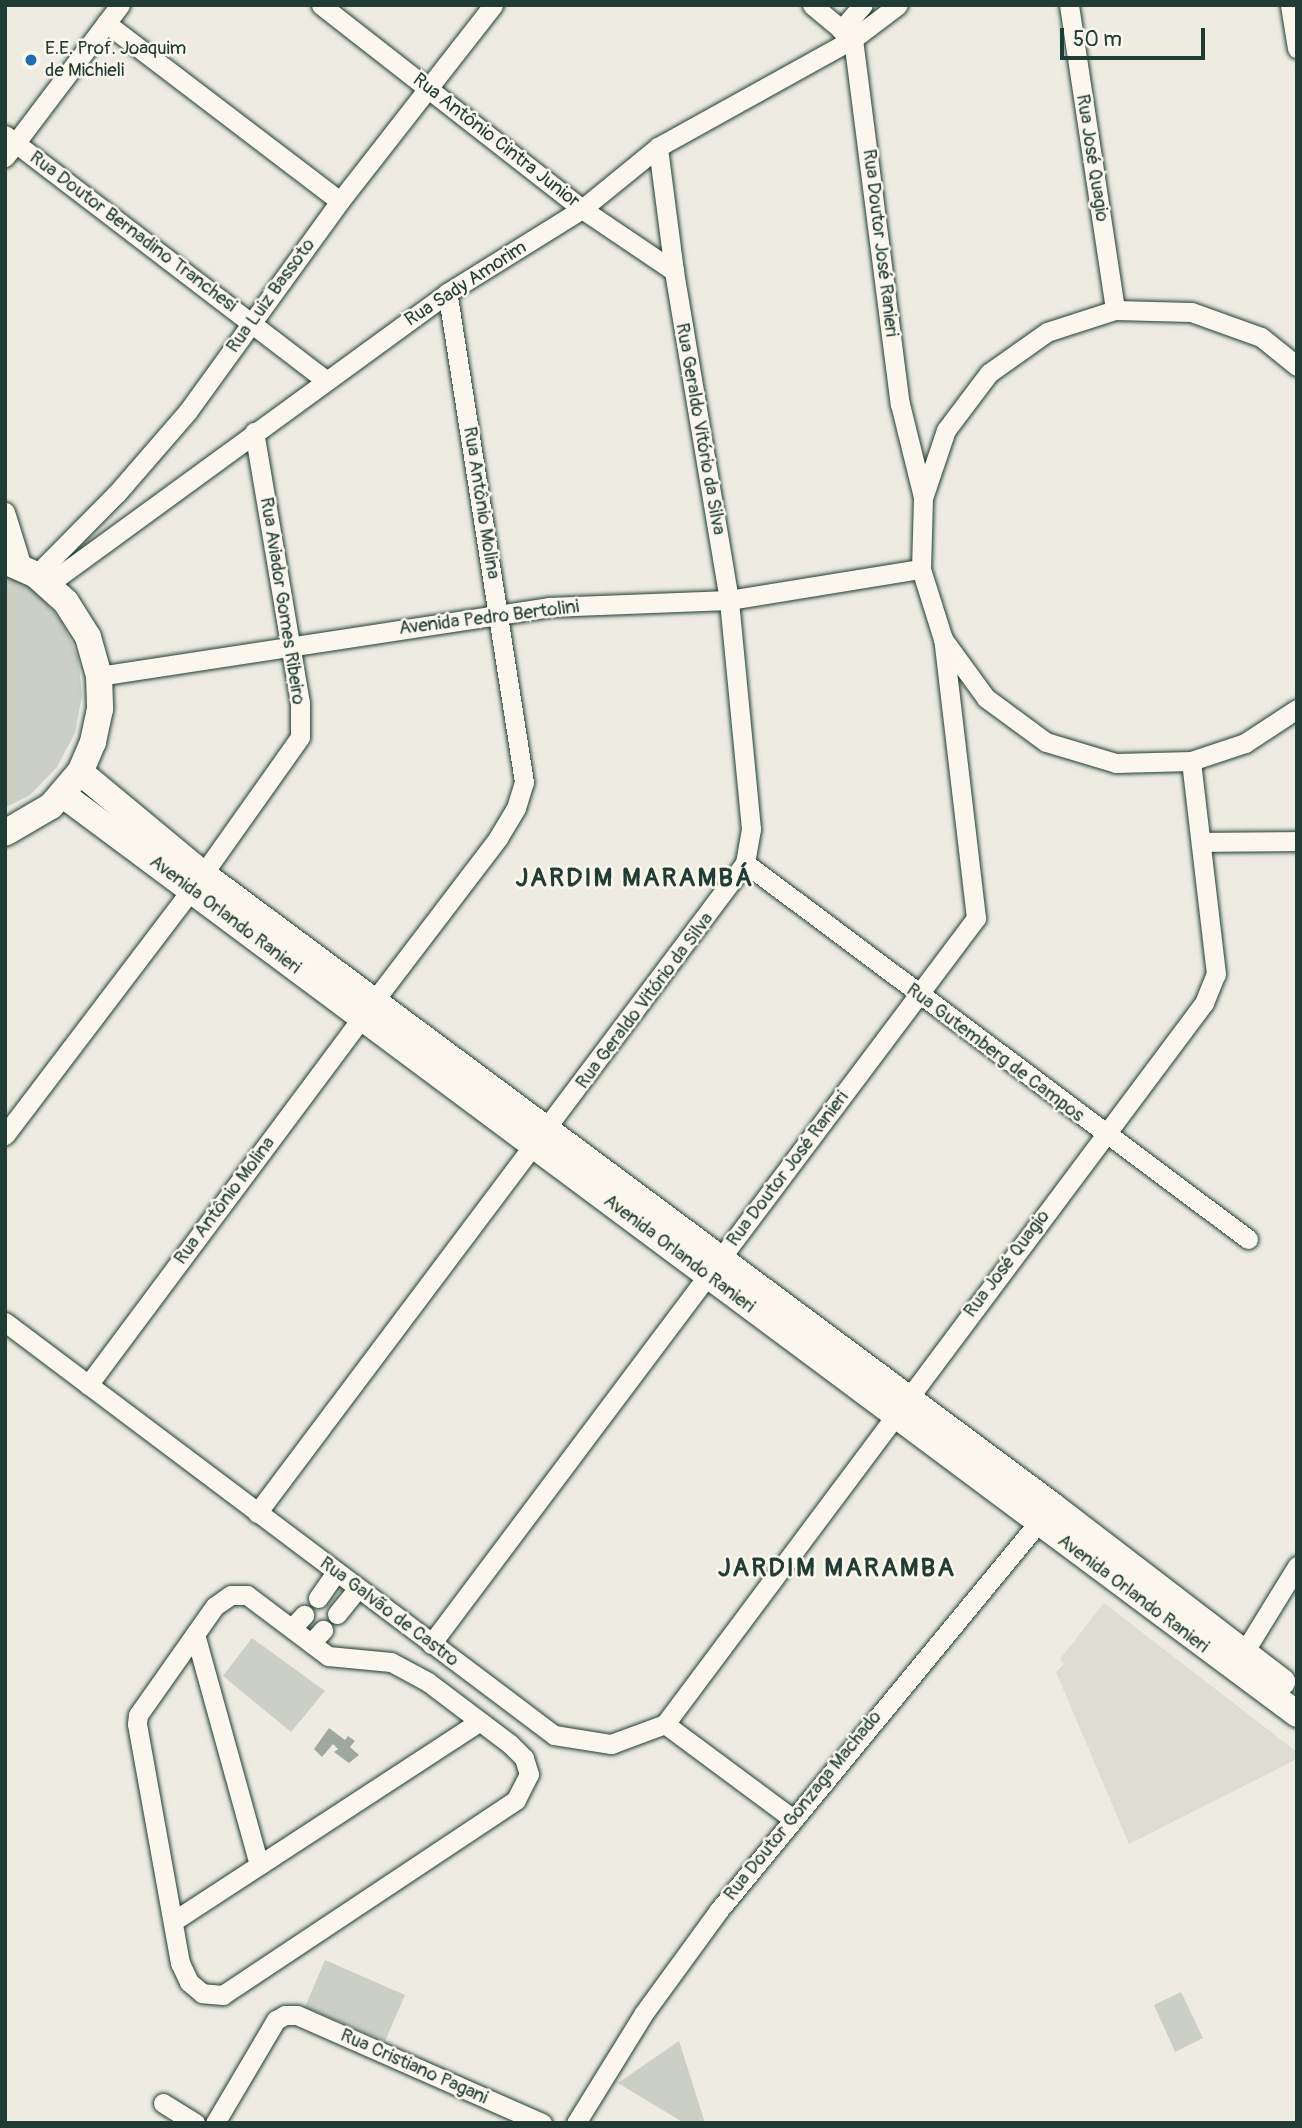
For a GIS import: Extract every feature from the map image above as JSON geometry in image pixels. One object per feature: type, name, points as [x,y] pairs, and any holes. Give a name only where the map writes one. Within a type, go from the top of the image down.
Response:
[{"type":"main road","points":[[5,833],[51,806],[62,794],[80,772],[98,720],[99,676],[88,637],[66,602],[28,572]]},
{"type":"main road","name":"Avenida Orlando Ranieri","points":[[80,772],[197,882]]},
{"type":"main road","name":"Avenida Orlando Ranieri","points":[[62,794],[197,882],[713,1269],[901,1406],[1239,1661],[1297,1714]]},
{"type":"main road","name":"Avenida Orlando Ranieri","points":[[1239,1661],[1297,1694]]},
{"type":"street","points":[[9,145],[120,5]]},
{"type":"street","name":"Rua Antônio Cintra Junior","points":[[321,5],[582,209],[674,271]]},
{"type":"street","name":"Rua Luiz Bassoto","points":[[28,572],[145,463],[340,201],[493,5]]},
{"type":"street","points":[[812,5],[847,35],[863,5]]},
{"type":"street","name":"Rua Sady Amorim","points":[[28,572],[254,432],[447,293],[582,209],[658,147],[898,5]]},
{"type":"street","name":"Rua José Quagio","points":[[1069,5],[1115,310]]},
{"type":"street","points":[[1290,5],[1297,48]]},
{"type":"street","points":[[106,23],[340,201]]},
{"type":"street","name":"Rua Doutor José Ranieri","points":[[847,35],[900,404],[923,498]]},
{"type":"street","name":"Rua Doutor Bernadino Tranchesi","points":[[9,145],[251,321],[326,380]]},
{"type":"street","name":"Rua Geraldo Vitório da Silva","points":[[257,1513],[745,863],[751,829],[729,600],[674,271],[658,147]]},
{"type":"street","name":"Rua Antônio Molina","points":[[88,1385],[498,838],[516,808],[524,782],[447,293]]},
{"type":"street","points":[[1297,366],[1261,337],[1191,312],[1115,310],[1047,331],[989,373],[946,430],[923,498],[921,569],[943,639],[986,698],[1046,742],[1116,763],[1191,761],[1245,743],[1297,709]]},
{"type":"street","name":"Rua Aviador Gomes Ribeiro","points":[[5,1135],[197,882],[300,737],[300,704],[254,432]]},
{"type":"street","points":[[5,512],[28,572]]},
{"type":"street","name":"Avenida Pedro Bertolini","points":[[99,676],[549,607],[729,600],[921,569]]},
{"type":"street","name":"Rua Doutor José Ranieri","points":[[431,1644],[976,918],[943,639]]},
{"type":"street","name":"Rua José Quagio","points":[[666,1724],[1204,1003],[1216,974],[1191,761]]},
{"type":"street","points":[[1201,842],[1297,841]]},
{"type":"street","name":"Rua Gutemberg de Campos","points":[[745,863],[1104,1135],[1248,1239]]},
{"type":"street","name":"Rua Galvão de Castro","points":[[5,1322],[554,1735],[611,1744],[666,1724]]},
{"type":"street","name":"Rua Doutor Gonzaga Machado","points":[[576,2123],[644,2013],[793,1819],[1046,1515]]},
{"type":"street","points":[[1239,1661],[1297,1566]]},
{"type":"street","points":[[318,1598],[336,1572]]},
{"type":"street","points":[[337,1614],[357,1589]]},
{"type":"street","points":[[231,1595],[247,1595],[298,1621],[317,1636],[328,1656],[391,1662],[428,1682],[524,1758],[529,1774],[516,1800],[235,1988],[223,1995],[202,1993],[189,1982],[180,1963],[175,1920],[137,1724],[138,1715],[195,1634],[215,1606],[231,1595]]},
{"type":"street","points":[[195,1634],[259,1865]]},
{"type":"street","points":[[175,1920],[479,1722]]},
{"type":"street","points":[[666,1724],[793,1819]]},
{"type":"street","name":"Rua Cristiano Pagani","points":[[215,2123],[276,2020],[285,2015],[297,2015],[542,2123]]},
{"type":"street","points":[[163,2104],[195,2123]]},
{"type":"shaded area","points":[[5,573],[37,592],[62,622],[78,657],[82,695],[75,733],[57,767],[30,795],[5,808]]},
{"type":"shaded area","points":[[1104,1603],[1297,1752],[1297,1759],[1129,1844],[1056,1672],[1064,1664],[1060,1659]]},
{"type":"shaded area","points":[[252,1638],[325,1691],[291,1732],[223,1676]]},
{"type":"shaded area","points":[[329,1728],[345,1740],[348,1736],[355,1741],[350,1747],[359,1755],[349,1763],[334,1752],[338,1749],[333,1744],[322,1757],[314,1749]]},
{"type":"shaded area","points":[[325,1960],[405,1995],[385,2041],[305,2007]]},
{"type":"shaded area","points":[[1181,1992],[1203,2038],[1175,2052],[1154,2005]]},
{"type":"shaded area","points":[[679,2041],[705,2123],[684,2123],[618,2083]]},
{"type":"place","name":"E.E. Prof. Joaquim de Michieli","points":[[31,60]]},
{"type":"district","name":"JARDIM MARAMBÁ","points":[[635,879]]},
{"type":"district","name":"JARDIM MARAMBA","points":[[837,1569]]}]
